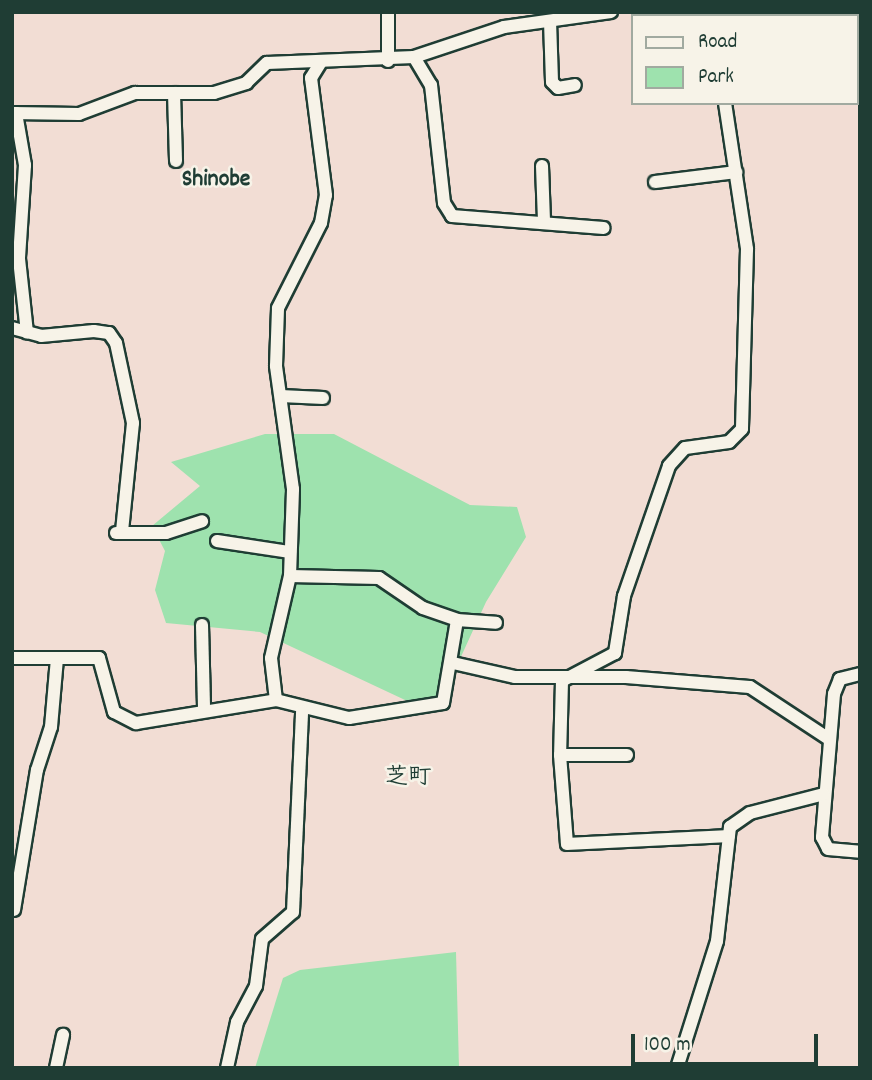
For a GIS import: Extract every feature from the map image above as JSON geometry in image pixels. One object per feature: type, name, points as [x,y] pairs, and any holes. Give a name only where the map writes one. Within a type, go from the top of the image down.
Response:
[{"type":"street","points":[[388,12],[388,61]]},
{"type":"street","points":[[27,333],[19,259],[25,165],[14,113],[79,114],[135,93],[234,88],[267,63],[388,61],[414,57],[456,40],[611,12]]},
{"type":"street","points":[[648,12],[702,12]]},
{"type":"street","points":[[550,21],[552,82],[558,88],[575,85]]},
{"type":"street","points":[[414,57],[431,85],[447,212],[460,220],[544,220],[585,231],[604,228]]},
{"type":"street","points":[[276,700],[271,658],[290,576],[292,473],[281,396],[278,308],[321,223],[326,195],[311,78],[321,62]]},
{"type":"street","points":[[174,93],[176,161]]},
{"type":"street","points":[[562,681],[615,653],[624,596],[669,466],[684,448],[739,438],[747,249],[725,105]]},
{"type":"street","points":[[542,166],[544,220]]},
{"type":"street","points":[[655,182],[736,172]]},
{"type":"street","points":[[12,328],[27,333],[109,333],[116,343],[133,423],[118,533],[166,533],[202,521]]},
{"type":"street","points":[[281,396],[323,398]]},
{"type":"street","points":[[217,541],[290,552]]},
{"type":"street","points":[[290,576],[379,578],[423,608],[457,620],[496,623]]},
{"type":"street","points":[[12,658],[99,658],[107,699],[122,720],[276,700],[302,711],[349,718],[443,703],[453,663],[457,620]]},
{"type":"street","points":[[202,625],[204,709]]},
{"type":"street","points":[[14,909],[37,770],[51,727],[57,658]]},
{"type":"street","points":[[453,663],[562,681],[626,677],[750,687],[829,739]]},
{"type":"street","points":[[860,674],[840,679],[829,739],[822,837],[828,849],[860,852]]},
{"type":"street","points":[[562,681],[560,755],[567,844],[729,836]]},
{"type":"street","points":[[227,1068],[237,1022],[256,986],[262,939],[293,912],[302,711]]},
{"type":"street","points":[[560,755],[626,755]]},
{"type":"street","points":[[677,1068],[717,942],[733,821],[750,813],[824,794]]},
{"type":"street","points":[[56,1068],[63,1035]]},
{"type":"green space","points":[[265,434],[334,434],[470,505],[517,507],[526,537],[486,602],[443,696],[420,707],[260,632],[166,623],[155,590],[165,551],[152,526],[200,486],[171,462]]},
{"type":"green space","points":[[456,952],[459,1068],[255,1068],[283,978],[300,970]]},
{"type":"district","name":"Shinobe","points":[[216,181]]},
{"type":"district","name":"芝町","points":[[408,779]]}]
